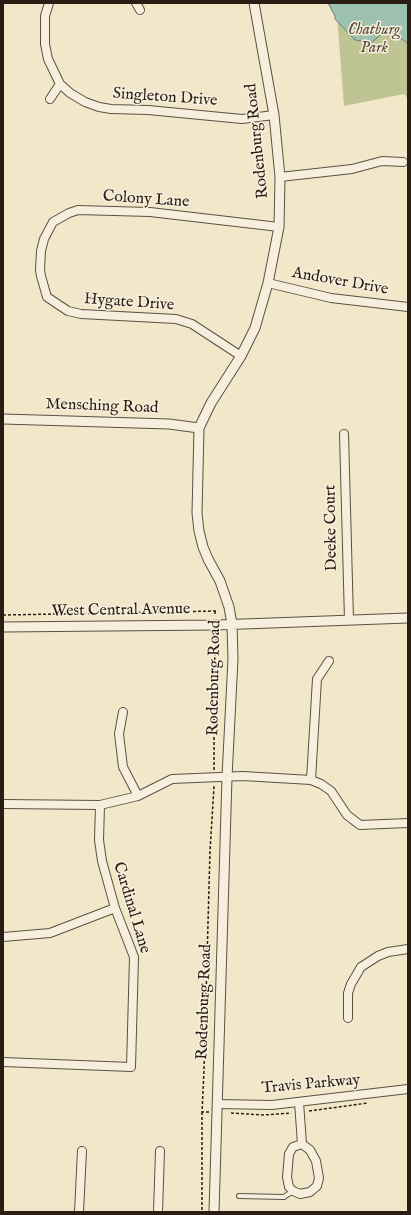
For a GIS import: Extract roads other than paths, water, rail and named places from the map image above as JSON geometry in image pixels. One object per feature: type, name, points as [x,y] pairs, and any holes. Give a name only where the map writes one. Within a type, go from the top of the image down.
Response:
[{"type":"street","points":[[49,3],[45,16],[46,50],[48,59],[60,84],[50,99]]},
{"type":"street","name":"Rodenburg Road","points":[[214,1212],[227,777],[233,659],[232,624],[227,600],[220,581],[203,547],[199,531],[197,513],[199,428],[219,389],[241,356],[255,328],[268,283],[279,227],[280,177],[274,115],[254,3]]},
{"type":"street","name":"Singleton Drive","points":[[60,84],[70,93],[85,102],[111,109],[148,110],[242,119],[274,115]]},
{"type":"street","points":[[280,177],[352,169],[382,161],[403,162]]},
{"type":"street","name":"Colony Lane","points":[[41,260],[41,251],[44,239],[53,222],[78,210],[150,212],[279,227]]},
{"type":"street","name":"Hygate Drive","points":[[41,260],[41,276],[47,297],[68,311],[82,314],[176,319],[192,324],[241,356]]},
{"type":"street","name":"Andover Drive","points":[[268,283],[331,298],[408,307]]},
{"type":"street","name":"Mensching Road","points":[[3,418],[169,424],[199,428]]},
{"type":"street","name":"Deeke Court","points":[[344,434],[348,620]]},
{"type":"street","name":"West Central Avenue","points":[[3,627],[232,624],[408,618]]},
{"type":"street","points":[[312,780],[317,679],[329,661]]},
{"type":"street","points":[[123,712],[119,734],[123,767],[138,796]]},
{"type":"street","points":[[3,804],[100,806],[138,796],[172,779],[243,776],[312,780],[331,791],[347,815],[360,825],[408,823]]},
{"type":"street","name":"Cardinal Lane","points":[[3,1062],[131,1067],[134,957],[115,908],[102,861],[99,840],[100,806]]},
{"type":"street","points":[[3,936],[50,933],[115,908]]},
{"type":"street","points":[[348,1018],[348,993],[351,984],[361,967],[378,956],[388,952],[408,949]]},
{"type":"street","name":"Travis Parkway","points":[[217,1108],[272,1105],[408,1089]]},
{"type":"street","points":[[299,1102],[302,1144],[310,1150],[316,1161],[319,1178],[317,1186],[310,1192],[300,1194],[288,1187],[286,1177],[289,1154],[293,1147],[302,1144]]},
{"type":"street","points":[[158,1212],[160,1151]]},
{"type":"street","points":[[79,1212],[82,1152]]},
{"type":"lane","points":[[239,1196],[284,1197],[293,1191]]},
{"type":"park label","name":"Chatburg Park","points":[[374,40]]}]
